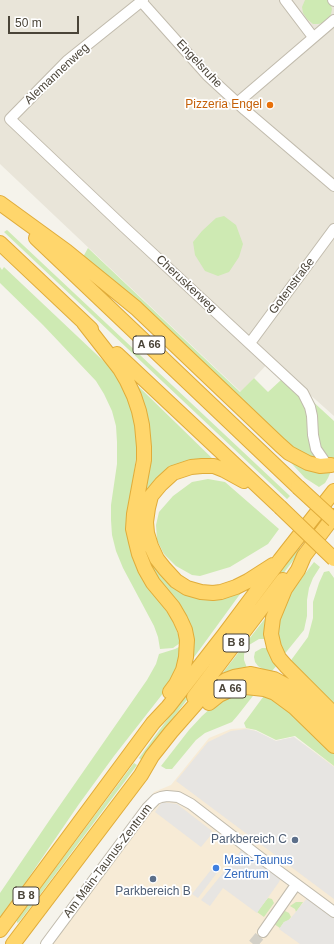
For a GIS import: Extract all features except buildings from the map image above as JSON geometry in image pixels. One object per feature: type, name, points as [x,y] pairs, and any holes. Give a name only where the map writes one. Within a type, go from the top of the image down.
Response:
[{"type":"highway","points":[[0,204],[66,251],[136,308],[289,453],[308,463],[320,466],[331,465]]},
{"type":"highway","name":"A 66","points":[[0,204],[334,520]]},
{"type":"highway","name":"A 66","points":[[0,243],[334,559]]},
{"type":"highway","points":[[84,323],[120,369],[134,396],[142,425],[144,460],[134,514],[133,529],[139,554],[145,569],[180,619],[185,630],[187,640],[186,657],[183,670],[176,684],[163,702],[153,723]]},
{"type":"highway","points":[[280,507],[247,483],[224,470],[214,466],[192,467],[173,473],[161,484],[152,496],[146,522],[147,533],[151,546],[157,559],[165,570],[176,581],[187,588],[201,592],[221,592],[236,587],[280,560]]},
{"type":"highway","name":"B 8","points":[[0,930],[153,723],[168,708],[334,491]]},
{"type":"highway","name":"B 8","points":[[13,944],[141,775],[152,756],[171,732],[181,715],[334,516]]},
{"type":"highway","points":[[304,556],[298,570],[285,589],[273,618],[272,634],[274,647],[279,658],[286,666],[334,714]]},
{"type":"highway","name":"A 66","points":[[171,732],[200,700],[220,684],[234,677],[251,674],[274,679],[287,686],[297,693],[334,730]]},
{"type":"highway","name":"A 66","points":[[141,775],[157,762],[190,720],[206,705],[219,695],[234,688],[256,688],[275,693],[294,707],[334,746]]},
{"type":"street","points":[[285,0],[313,37]]},
{"type":"street","name":"Engelsruhe","points":[[142,1],[207,75],[237,103],[334,186]]},
{"type":"street","name":"Alemannenweg","points":[[10,119],[67,61],[142,1]]},
{"type":"street","points":[[237,103],[334,20]]},
{"type":"street","name":"Cheruskerweg","points":[[10,119],[303,393],[310,407],[316,449],[325,462],[331,465]]},
{"type":"street","name":"Gotenstraße","points":[[250,343],[334,229]]},
{"type":"street","name":"Am Main-Taunus-Zentrum","points":[[46,944],[148,808],[156,799],[167,796],[178,797],[191,804],[334,912]]},
{"type":"street","points":[[263,932],[293,889]]},
{"type":"shaded area","points":[[0,0],[334,0],[334,416],[271,360],[241,392],[0,164]]},
{"type":"shaded area","name":"Main-Taunus Zentrum","points":[[246,728],[256,731],[276,741],[294,737],[334,766],[334,944],[41,944],[154,792],[171,785],[209,738],[231,729]]},
{"type":"shaded area","name":"Parkbereich C","points":[[246,729],[256,731],[276,741],[294,737],[334,767],[334,899],[176,781],[208,742],[231,731]]},
{"type":"shaded area","points":[[162,802],[177,804],[212,831],[211,835],[201,847],[155,812]]},
{"type":"shaded area","points":[[243,848],[281,877],[257,913],[223,888],[210,906],[201,900]]},
{"type":"shaded area","points":[[214,866],[219,870],[198,898],[192,894]]},
{"type":"shaded area","points":[[308,897],[334,916],[334,944],[300,944],[279,929],[284,922],[290,919]]},
{"type":"green space","points":[[305,0],[329,0],[332,9],[328,20],[323,23],[313,24],[307,19],[303,13],[302,7]]},
{"type":"green space","points":[[224,216],[236,225],[243,244],[239,257],[229,272],[218,276],[205,271],[195,255],[193,242],[216,218]]},
{"type":"green space","points":[[7,230],[290,496],[287,499],[4,232]]},
{"type":"green space","points":[[88,248],[240,392],[254,378],[268,392],[281,380],[300,397],[304,403],[319,461],[298,454],[83,257]]},
{"type":"green space","points":[[0,267],[2,270],[4,267],[113,370],[127,393],[136,426],[137,452],[131,493],[132,554],[141,575],[170,616],[175,626],[180,643],[173,648],[160,649],[154,626],[123,568],[116,551],[112,535],[111,505],[117,464],[117,442],[116,426],[112,411],[96,381],[43,325],[0,283]]},
{"type":"green space","points":[[136,384],[216,462],[183,464],[142,506],[176,589],[196,598],[214,598],[243,590],[192,660],[143,549]]},
{"type":"green space","points":[[309,398],[334,421],[333,460],[326,457],[321,451]]},
{"type":"green space","points":[[283,454],[331,471],[325,483],[319,487],[305,478]]},
{"type":"green space","points":[[208,479],[225,482],[279,529],[268,544],[230,567],[200,576],[192,575],[176,566],[164,554],[157,540],[156,525],[159,512],[173,496],[192,482]]},
{"type":"green space","points":[[298,547],[302,549],[141,760],[139,758],[172,713]]},
{"type":"green space","points":[[314,562],[320,567],[309,588],[307,616],[304,630],[283,656],[276,624],[289,597]]},
{"type":"green space","points":[[329,571],[334,578],[334,709],[289,663],[308,637],[313,618],[313,602],[319,583],[324,572]]},
{"type":"green space","points":[[267,616],[266,639],[259,639],[249,645],[245,650],[244,660],[247,668],[223,677],[221,675]]},
{"type":"green space","points":[[181,646],[179,665],[168,687],[114,756],[0,917],[0,893],[147,680],[156,664],[159,654]]},
{"type":"green space","points":[[262,648],[267,648],[278,664],[272,671],[264,670],[255,662],[255,652]]},
{"type":"green space","points":[[256,692],[232,722],[205,733],[196,740],[172,769],[166,769],[161,766],[189,730],[213,706],[235,693]]},
{"type":"green space","points":[[266,693],[279,700],[334,753],[334,766],[295,736],[276,740],[256,730],[246,728],[244,723]]},
{"type":"green space","points":[[134,763],[137,765],[36,900],[17,923],[17,920]]},
{"type":"green space","points":[[268,898],[272,899],[274,903],[264,917],[257,912]]},
{"type":"green space","points":[[296,902],[303,902],[296,912],[295,909],[290,906]]},
{"type":"green space","points":[[285,911],[289,913],[291,917],[288,921],[284,922],[280,928],[274,924]]},
{"type":"tunnel","points":[[253,944],[263,932]]},
{"type":"place","name":"Pizzeria Engel","points":[[270,105]]},
{"type":"place","name":"Parkbereich C","points":[[295,840]]},
{"type":"place","name":"Main-Taunus Zentrum","points":[[216,868]]},
{"type":"place","name":"Parkbereich B","points":[[153,879]]}]
